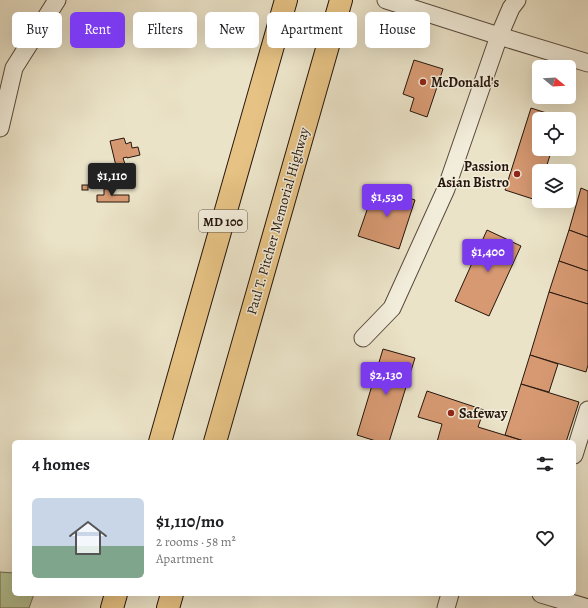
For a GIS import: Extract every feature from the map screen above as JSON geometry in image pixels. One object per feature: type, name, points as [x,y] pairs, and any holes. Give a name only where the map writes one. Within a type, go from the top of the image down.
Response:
[{"type":"main road","name":"MD 100","points":[[161,440],[286,0]]},
{"type":"main road","name":"Paul T. Pitcher Memorial Highway","points":[[216,440],[342,0]]},
{"type":"main road","points":[[112,608],[115,596]]},
{"type":"main road","points":[[168,608],[171,596]]},
{"type":"street","points":[[0,128],[14,68],[57,0]]},
{"type":"street","points":[[387,0],[588,63]]},
{"type":"street","points":[[363,338],[392,308],[446,189],[499,36],[511,8],[517,0]]},
{"type":"street","points":[[576,449],[588,410]]},
{"type":"street","points":[[446,608],[449,596]]},
{"type":"street","points":[[548,596],[588,608]]},
{"type":"green space","points":[[0,572],[12,573],[12,596],[33,596],[29,608],[0,608]]},
{"type":"building","name":"McDonald's","points":[[414,60],[443,69],[427,117],[410,111],[414,98],[403,94]]},
{"type":"building","points":[[531,108],[543,112],[532,112],[532,156],[550,156],[547,164],[532,164],[532,199],[505,190]]},
{"type":"building","points":[[124,138],[126,144],[131,142],[132,148],[138,147],[140,155],[123,158],[125,164],[116,166],[110,141]]},
{"type":"building","points":[[82,185],[88,185],[88,190],[82,190]]},
{"type":"building","points":[[375,187],[415,200],[399,249],[358,236]]},
{"type":"building","points":[[581,188],[588,191],[588,237],[569,230]]},
{"type":"building","points":[[104,189],[111,189],[111,195],[129,195],[129,202],[97,202],[97,195],[104,195]]},
{"type":"building","points":[[487,230],[521,246],[489,316],[455,301]]},
{"type":"building","points":[[569,230],[588,237],[588,271],[559,261]]},
{"type":"building","points":[[559,261],[588,271],[588,304],[549,292]]},
{"type":"building","points":[[549,292],[588,304],[588,365],[586,372],[530,355]]},
{"type":"building","points":[[383,349],[415,358],[390,440],[373,440],[357,435]]},
{"type":"building","points":[[530,355],[558,364],[549,392],[521,384]]},
{"type":"building","points":[[521,384],[579,402],[567,440],[521,440],[505,435]]},
{"type":"building","name":"Safeway","points":[[427,391],[484,410],[478,427],[520,440],[438,440],[442,424],[418,417]]},
{"type":"place","name":"McDonald's","points":[[423,82]]},
{"type":"place","name":"Passion Asian Bistro","points":[[517,174]]},
{"type":"place","name":"Safeway","points":[[451,413]]}]
